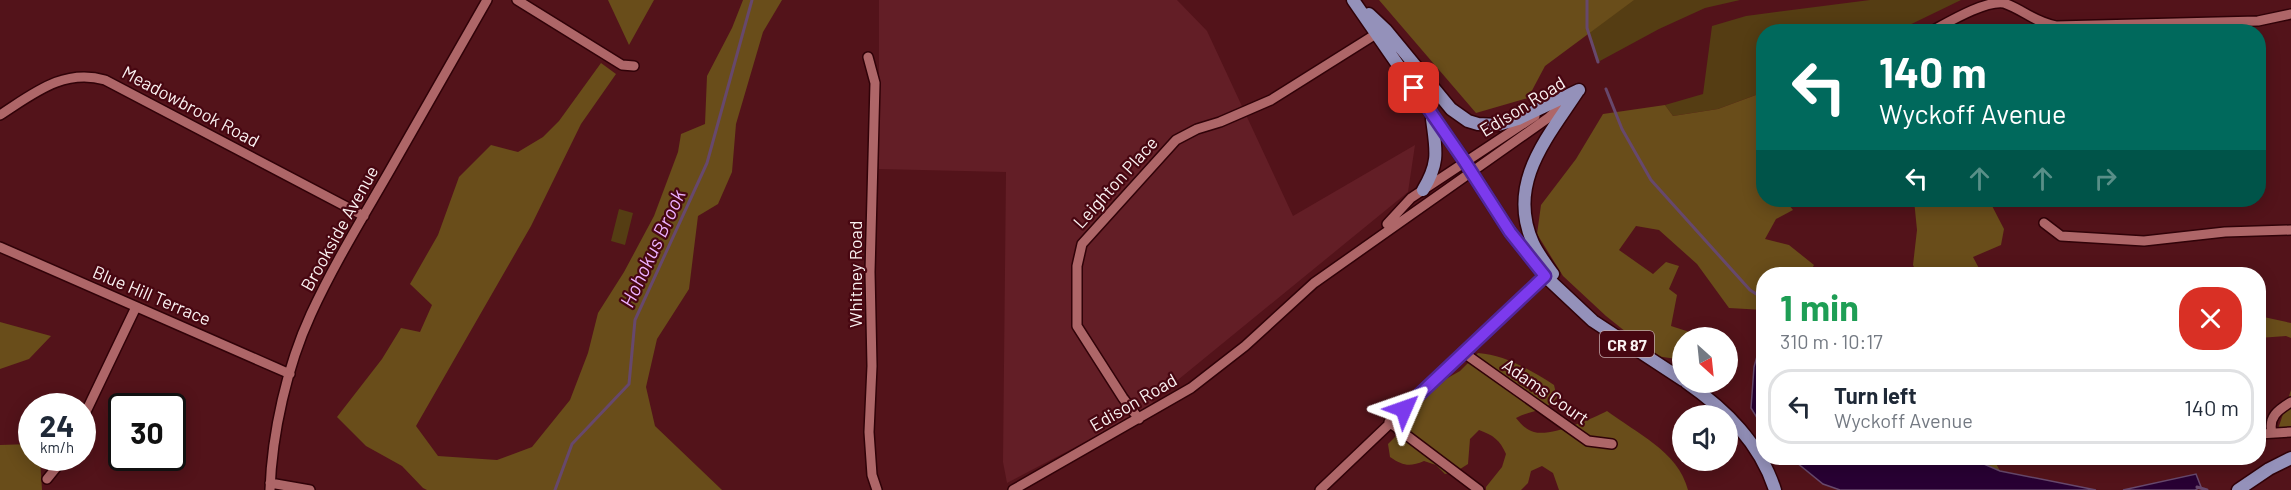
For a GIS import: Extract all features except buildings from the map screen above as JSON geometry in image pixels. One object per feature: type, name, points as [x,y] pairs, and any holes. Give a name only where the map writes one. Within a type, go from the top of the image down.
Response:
[{"type":"main road","name":"CR 87","points":[[1353,0],[1510,232],[1545,276],[1567,298],[1617,339],[1672,373]]},
{"type":"main road","points":[[1353,0],[1386,30],[1451,109],[1468,121],[1498,125],[1518,119],[1579,90]]},
{"type":"main road","points":[[1567,298],[1534,243],[1527,226],[1525,203],[1529,175],[1538,150],[1579,90]]},
{"type":"main road","points":[[1423,190],[1433,174],[1437,153],[1432,114]]},
{"type":"main road","name":"CR 87","points":[[1700,393],[1740,427],[1756,450]]},
{"type":"main road","points":[[2238,490],[2269,469],[2291,458]]},
{"type":"main road","name":"CR 87","points":[[1765,465],[1775,490]]},
{"type":"street","name":"Brookside Avenue","points":[[270,487],[272,453],[290,374],[310,315],[487,0]]},
{"type":"street","points":[[517,0],[622,65],[634,66]]},
{"type":"street","points":[[1945,24],[1980,6],[1997,2],[2004,3],[2034,21],[2047,24]]},
{"type":"street","points":[[2137,24],[2258,21],[2291,14]]},
{"type":"street","name":"Leighton Place","points":[[1139,419],[1077,326],[1077,266],[1082,243],[1176,140],[1197,129],[1220,122],[1270,100],[1376,34]]},
{"type":"street","name":"Whitney Road","points":[[868,57],[875,83],[870,272],[872,366],[869,432],[872,475],[877,490]]},
{"type":"street","name":"Meadowbrook Road","points":[[0,115],[47,84],[60,79],[96,77],[364,216]]},
{"type":"street","name":"Edison Road","points":[[1013,490],[1191,388],[1226,362],[1314,283],[1468,167],[1579,90]]},
{"type":"street","name":"Edison Road","points":[[1373,239],[1411,198],[1468,167]]},
{"type":"street","points":[[2044,223],[2061,236],[2144,241],[2225,232],[2291,230]]},
{"type":"street","name":"Blue Hill Terrace","points":[[0,247],[290,374]]},
{"type":"street","points":[[1320,490],[1545,276]]},
{"type":"street","points":[[95,393],[136,307]]},
{"type":"street","name":"Adams Court","points":[[1464,353],[1588,441],[1612,444]]},
{"type":"street","points":[[2272,434],[2274,415],[2291,402]]},
{"type":"street","points":[[1389,422],[1479,490]]},
{"type":"street","points":[[2266,434],[2291,432]]},
{"type":"street","points":[[47,479],[53,471]]},
{"type":"street","points":[[270,487],[310,490]]},
{"type":"shaded area","points":[[608,0],[654,0],[629,45]]},
{"type":"shaded area","points":[[743,0],[782,0],[763,32],[736,124],[732,172],[718,204],[698,216],[689,289],[657,339],[646,387],[655,426],[722,490],[427,490],[402,466],[366,446],[337,417],[382,359],[401,328],[420,332],[432,305],[410,284],[438,235],[459,177],[491,145],[518,152],[543,137],[559,121],[601,63],[616,74],[581,124],[531,226],[416,426],[438,456],[497,460],[532,447],[570,400],[588,353],[598,313],[624,272],[654,216],[678,152],[681,134],[705,124],[707,76],[732,28]]},
{"type":"shaded area","points":[[879,0],[1177,0],[1207,31],[1293,216],[1415,145],[1408,192],[1157,397],[1148,409],[1007,483],[1003,462],[1006,172],[879,169]]},
{"type":"shaded area","points":[[1379,0],[1634,0],[1545,66],[1528,98],[1476,113]]},
{"type":"shaded area","points":[[1578,0],[1740,0],[1705,8],[1659,29],[1598,62]]},
{"type":"shaded area","points":[[1870,0],[1961,0],[1911,24],[1756,24],[1756,95],[1718,109],[1673,116],[1665,105],[1703,94],[1712,26],[1746,16]]},
{"type":"shaded area","points":[[1756,95],[1756,207],[1791,207],[1793,210],[1776,219],[1765,239],[1789,245],[1814,265],[1813,267],[1756,267],[1756,310],[1729,308],[1697,264],[1659,230],[1636,226],[1619,250],[1653,274],[1666,262],[1679,266],[1669,289],[1677,295],[1671,326],[1674,327],[1672,327],[1672,358],[1656,356],[1606,316],[1563,276],[1537,234],[1541,205],[1576,159],[1603,114],[1665,105],[1673,116],[1718,109]]},
{"type":"shaded area","points":[[1915,207],[1993,207],[2004,229],[2001,245],[1973,257],[1978,267],[1914,267],[1917,230]]},
{"type":"shaded area","points":[[619,209],[633,213],[625,245],[611,241]]},
{"type":"shaded area","points":[[2266,318],[2291,323],[2291,338],[2286,336],[2266,337]]},
{"type":"shaded area","points":[[0,322],[51,336],[29,359],[0,369]]},
{"type":"shaded area","points":[[1478,353],[1508,360],[1527,369],[1554,385],[1557,398],[1543,408],[1516,418],[1522,425],[1534,432],[1550,432],[1607,411],[1643,435],[1666,454],[1672,461],[1672,471],[1680,471],[1688,490],[1559,490],[1553,473],[1542,466],[1531,471],[1528,483],[1521,490],[1486,490],[1502,467],[1506,454],[1496,439],[1479,430],[1470,439],[1468,464],[1457,471],[1445,474],[1436,465],[1424,461],[1407,465],[1390,457],[1388,444],[1406,426],[1428,393],[1437,384],[1460,371]]},
{"type":"shaded area","points":[[1756,360],[1756,416],[1751,408]]},
{"type":"shaded area","points":[[2291,390],[2291,428],[2278,429]]},
{"type":"shaded area","points":[[18,444],[18,471],[41,471],[42,490],[0,490],[0,445]]},
{"type":"shaded area","points":[[1800,465],[1986,465],[2000,471],[2096,490],[1840,490],[1823,484]]},
{"type":"shaded area","points":[[1986,465],[1997,465],[2000,471]]},
{"type":"shaded area","points":[[2196,474],[2201,487],[2195,490],[2123,490]]},
{"type":"waterway","name":"Hohokus Brook","points":[[555,490],[572,444],[629,384],[635,320],[707,163],[752,0]]},
{"type":"waterway","name":"Hohokus Brook","points":[[1587,0],[1587,28],[1598,62]]},
{"type":"waterway","name":"Hohokus Brook","points":[[1606,89],[1622,129],[1651,180],[1756,294]]},
{"type":"waterway","points":[[2197,487],[2207,490]]},
{"type":"route","points":[[1404,409],[1545,276],[1490,204],[1465,162],[1414,88]]}]
